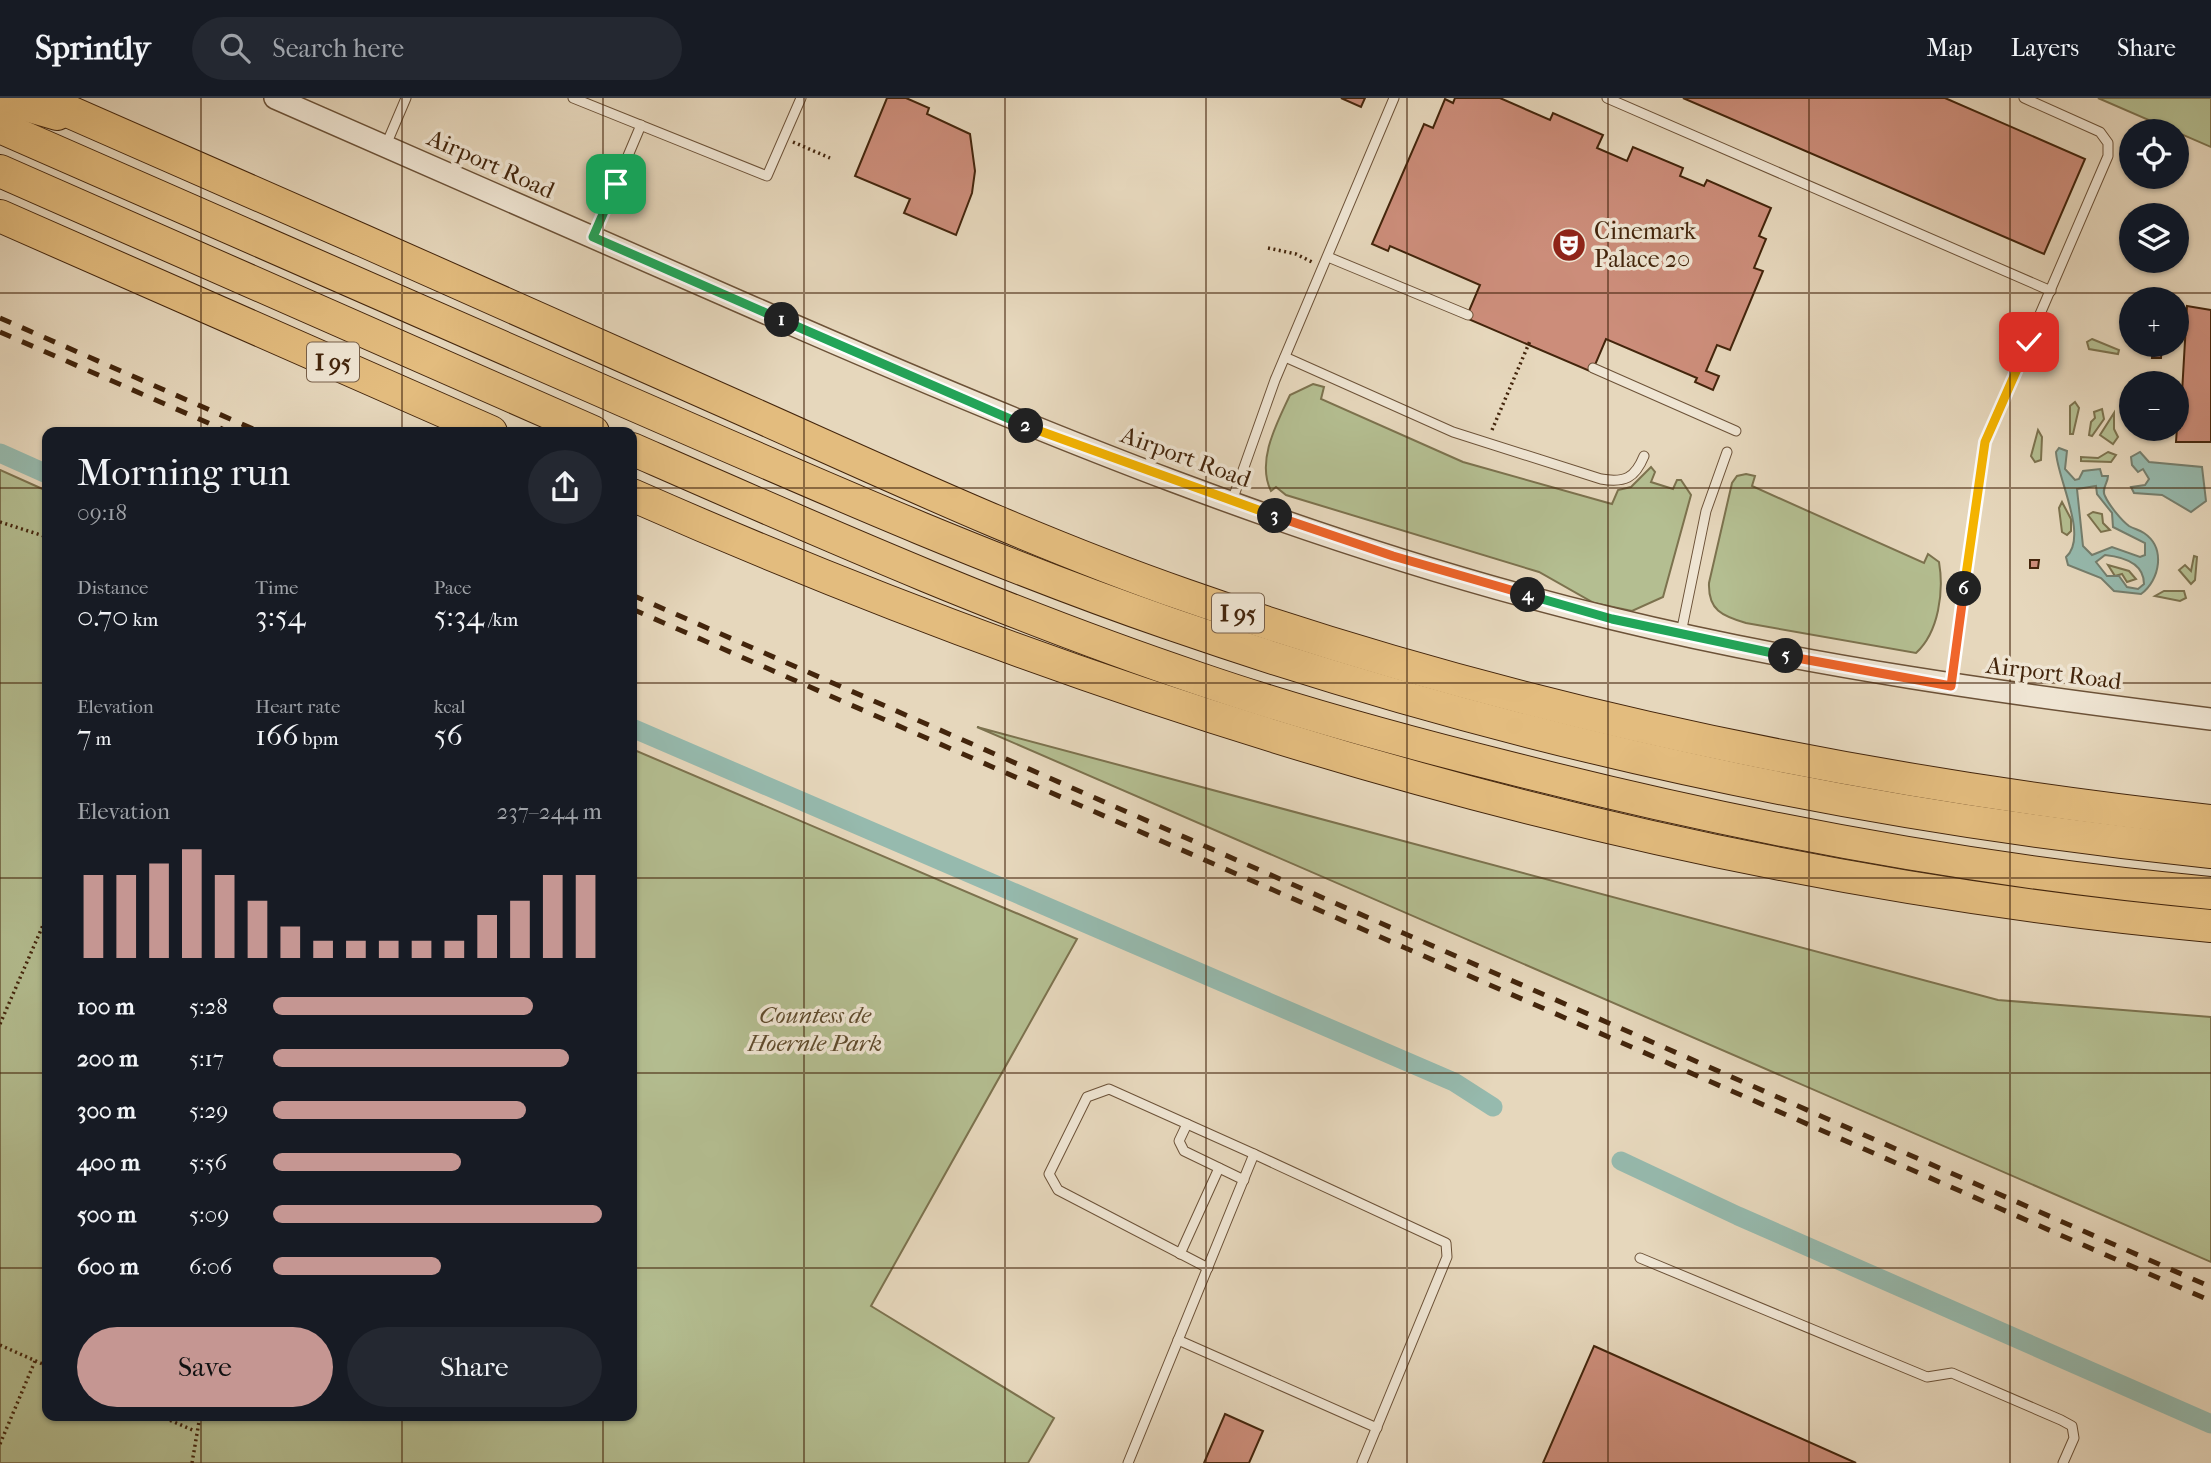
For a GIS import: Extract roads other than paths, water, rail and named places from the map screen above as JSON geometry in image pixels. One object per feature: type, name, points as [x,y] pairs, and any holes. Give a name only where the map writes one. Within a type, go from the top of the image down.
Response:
[{"type":"highway","points":[[2,98],[105,127]]},
{"type":"highway","name":"I 95","points":[[38,98],[998,524],[1241,614],[1491,688],[1747,749],[2004,794],[2211,821]]},
{"type":"highway","points":[[0,127],[922,530],[1093,596],[1241,648],[1482,719],[1732,779],[1925,815],[2211,852]]},
{"type":"highway","points":[[0,171],[582,427]]},
{"type":"highway","name":"I 95","points":[[0,216],[480,427]]},
{"type":"highway","points":[[637,451],[864,551],[1045,623],[1201,680],[1440,750],[1591,789],[1822,839],[2022,870],[2211,893]]},
{"type":"highway","points":[[637,497],[756,548],[998,644],[1324,750],[1467,790],[1747,856],[1927,890],[2211,928]]},
{"type":"street","name":"Airport Road","points":[[275,98],[1041,432],[1393,556],[1612,619],[1862,672],[2211,719]]},
{"type":"lane","points":[[385,146],[406,98]]},
{"type":"lane","points":[[573,98],[767,176],[801,98]]},
{"type":"lane","points":[[1232,501],[1285,358],[1394,98]]},
{"type":"lane","points":[[1607,98],[2051,290]]},
{"type":"lane","points":[[1951,686],[1985,442],[2109,150],[2100,132],[2024,98]]},
{"type":"lane","points":[[593,237],[641,125]]},
{"type":"lane","points":[[1328,257],[1468,315]]},
{"type":"lane","points":[[1285,358],[1485,445],[1614,481],[1634,475],[1644,456]]},
{"type":"lane","points":[[1593,368],[1736,431]]},
{"type":"lane","points":[[1681,634],[1706,510],[1727,452]]},
{"type":"lane","points":[[1208,1268],[1058,1190],[1049,1174],[1087,1097],[1109,1089],[1446,1243],[1447,1257],[1362,1463]]},
{"type":"lane","points":[[1187,1124],[1179,1141],[1184,1151],[1244,1180]]},
{"type":"lane","points":[[1128,1463],[1255,1154]]},
{"type":"lane","points":[[1180,1254],[1219,1168]]},
{"type":"lane","points":[[1640,1258],[1927,1377],[1952,1373],[2061,1420],[2072,1426],[2074,1438],[2063,1463]]},
{"type":"lane","points":[[1178,1340],[1377,1428]]},
{"type":"water","points":[[2059,448],[2067,451],[2065,469],[2075,480],[2079,479],[2083,471],[2100,469],[2102,476],[2108,476],[2104,491],[2109,504],[2126,523],[2151,539],[2158,555],[2158,564],[2153,581],[2141,594],[2114,591],[2101,578],[2068,565],[2066,557],[2072,548],[2073,522],[2056,452]],"holes":[[[2096,486],[2097,494],[2112,513],[2113,527],[2145,543],[2145,555],[2140,557],[2112,547],[2092,555],[2083,546],[2077,489]],[[2105,555],[2132,562],[2141,571],[2144,584],[2138,589],[2127,587],[2119,576],[2107,576],[2096,562]]]},
{"type":"water","points":[[2140,452],[2149,462],[2202,467],[2206,501],[2191,512],[2162,495],[2134,493],[2131,487],[2145,485],[2149,479],[2143,469],[2138,472],[2132,465],[2131,457]]},
{"type":"waterway","points":[[0,453],[42,472]]},
{"type":"waterway","points":[[637,730],[1454,1082],[1493,1107]]},
{"type":"waterway","points":[[1621,1161],[1738,1216],[2211,1424]]},
{"type":"railway","points":[[0,318],[249,427]]},
{"type":"railway","points":[[0,332],[218,427]]},
{"type":"railway","points":[[637,597],[2211,1287]]},
{"type":"railway","points":[[637,611],[2211,1301]]},
{"type":"place","name":"Cinemark Palace 20","points":[[1569,245]]},
{"type":"park label","name":"Countess de Hoernle Park","points":[[815,1029]]}]
